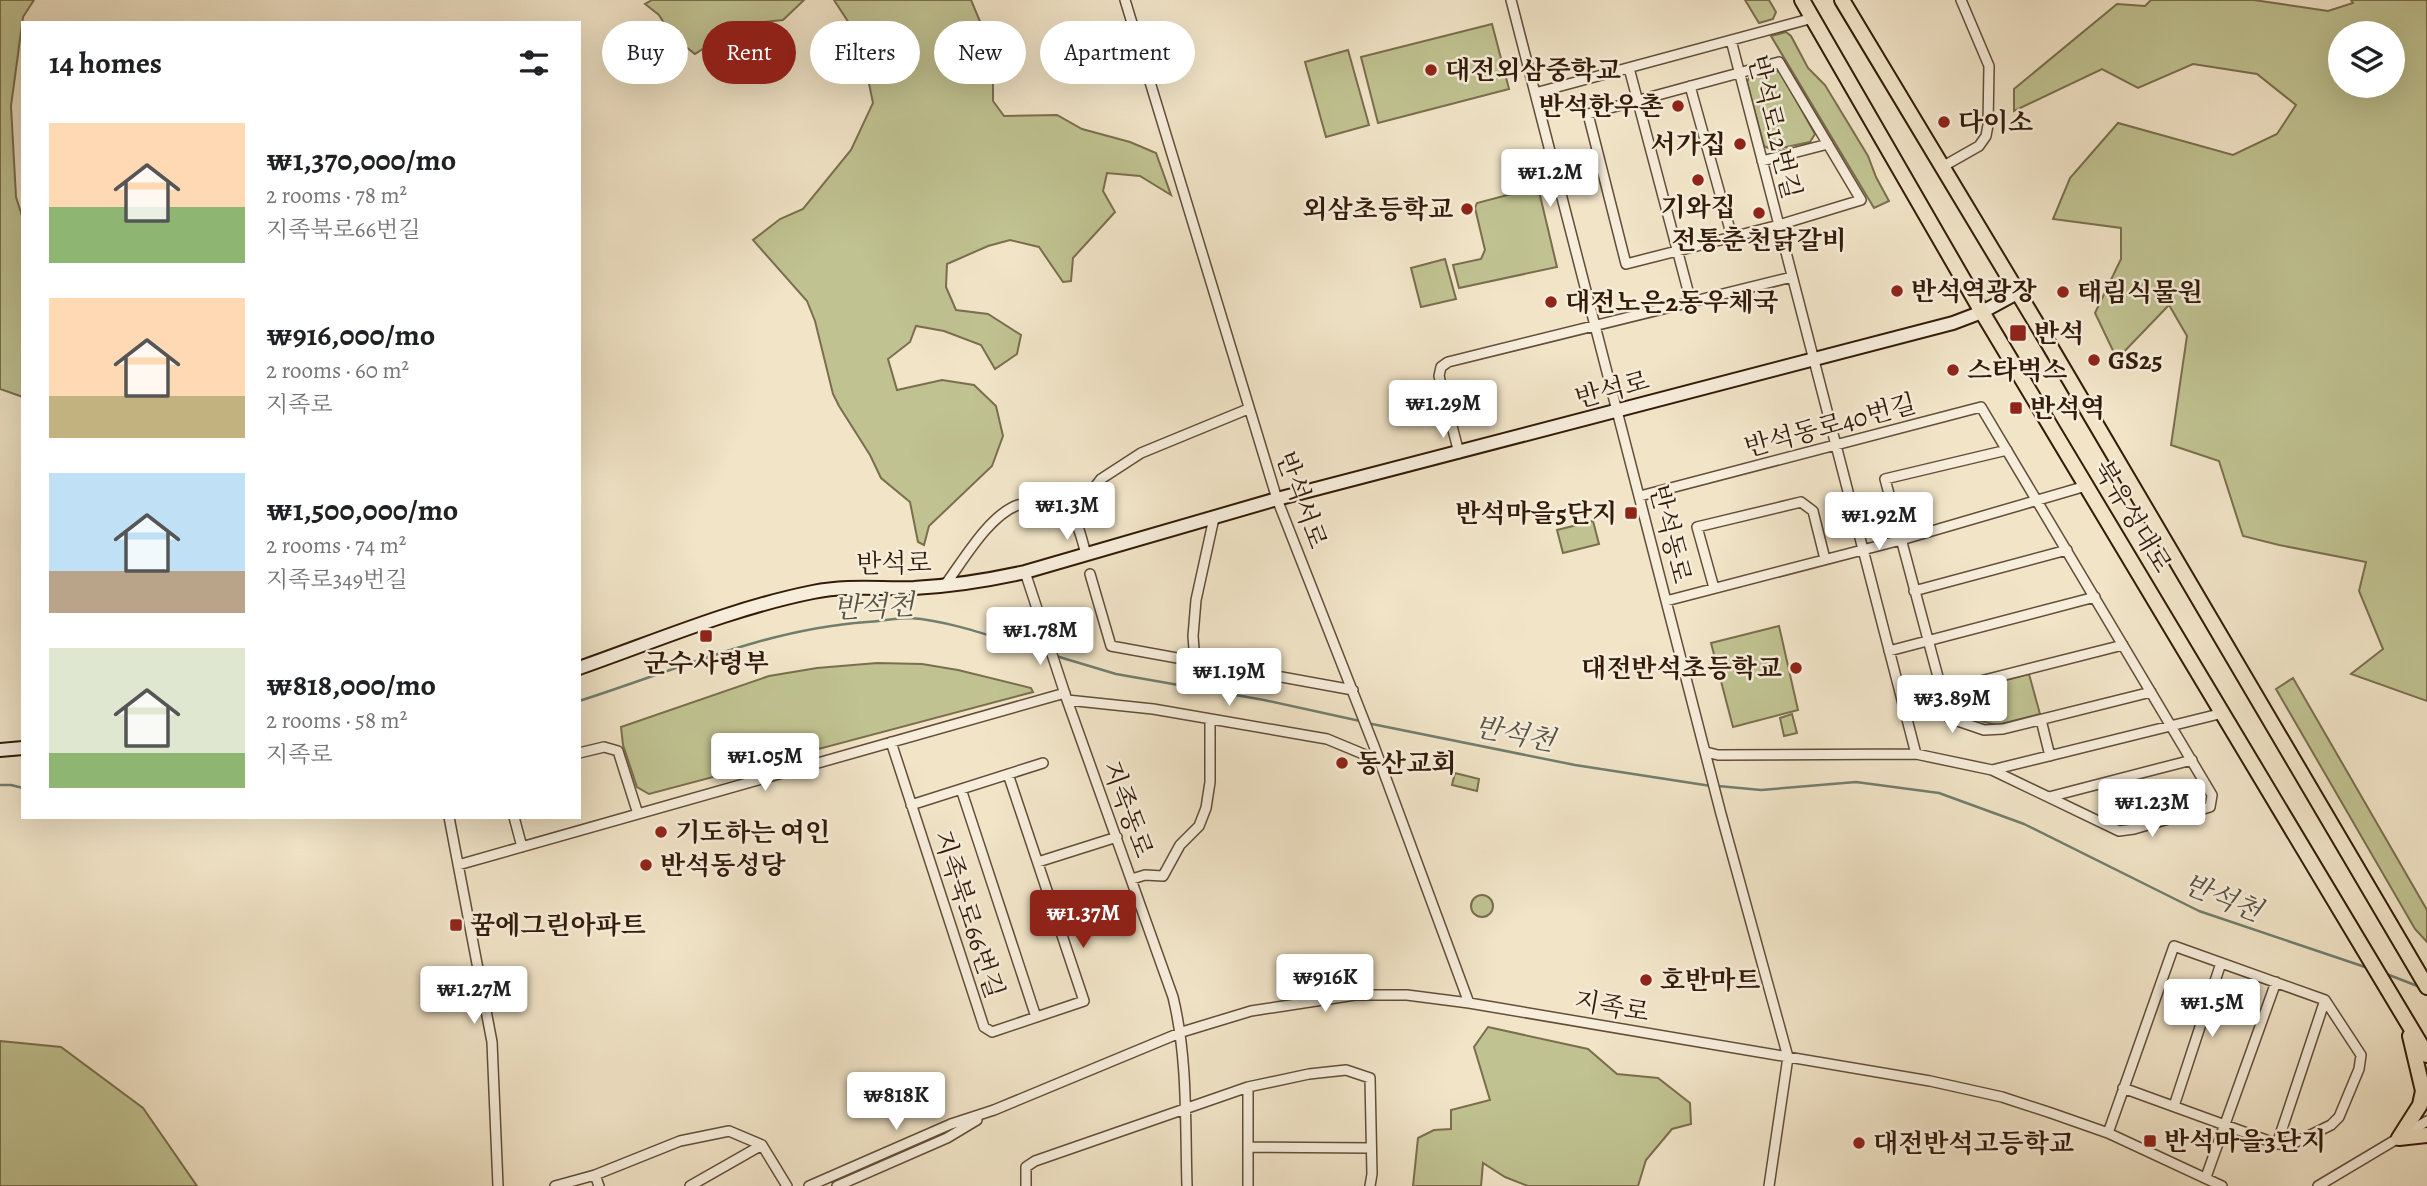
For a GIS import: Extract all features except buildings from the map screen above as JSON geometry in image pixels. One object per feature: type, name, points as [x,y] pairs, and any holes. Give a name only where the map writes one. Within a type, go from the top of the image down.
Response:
[{"type":"main road","name":"북유성대로","points":[[1802,0],[1982,312],[2427,1055]]},
{"type":"main road","name":"북유성대로","points":[[1842,0],[2427,987]]},
{"type":"main road","points":[[2399,1138],[2420,1105],[2423,1091],[2403,1015]]},
{"type":"main road","points":[[2399,1138],[2427,1135]]},
{"type":"street","name":"반석서로","points":[[1125,0],[1277,499],[1380,761],[1469,1003]]},
{"type":"street","name":"반석동로","points":[[1511,0],[1721,814],[1788,1057]]},
{"type":"street","points":[[1942,167],[1979,146],[1986,136],[1988,125],[1991,85],[1989,66],[1961,0]]},
{"type":"street","name":"반석로12번길","points":[[1535,93],[1812,18]]},
{"type":"street","name":"반석로12번길","points":[[1731,40],[1916,754]]},
{"type":"street","name":"반석로12번길","points":[[1739,73],[1779,62],[1861,200],[1779,225]]},
{"type":"street","points":[[1629,68],[1691,302]]},
{"type":"street","points":[[1739,73],[1588,114],[1626,264],[1779,225]]},
{"type":"street","points":[[1690,86],[1732,237]]},
{"type":"street","points":[[1762,161],[1828,144]]},
{"type":"street","points":[[1459,453],[1439,376],[1441,367],[1448,362],[1792,277]]},
{"type":"street","name":"반석로","points":[[581,667],[766,604],[812,592],[849,586],[912,588],[944,585],[986,581],[1025,572],[1277,499],[1953,323],[1982,312],[2017,293]]},
{"type":"street","name":"반석동로40번길","points":[[1640,496],[1981,407],[2212,795],[2210,807],[2119,831],[2049,797]]},
{"type":"street","points":[[1076,520],[1084,501],[1101,479],[1141,453],[1248,409]]},
{"type":"street","points":[[2007,450],[1885,479],[1949,718],[1984,730],[2003,729],[2151,692]]},
{"type":"street","points":[[1666,601],[1901,540],[2086,486]]},
{"type":"street","points":[[1714,589],[1697,527],[1801,502],[1813,511],[1825,559]]},
{"type":"street","points":[[944,585],[998,518],[1016,506],[1028,503],[1063,508],[1076,520],[1086,554]]},
{"type":"street","points":[[1195,663],[1193,636],[1196,600],[1214,518]]},
{"type":"street","points":[[1914,591],[2067,550]]},
{"type":"street","name":"지족동로","points":[[1025,572],[1066,697],[1173,997],[1182,1032],[1185,1069],[1187,1186]]},
{"type":"street","points":[[1090,574],[1111,646],[1354,694]]},
{"type":"street","points":[[1889,651],[1928,643],[2095,597]]},
{"type":"street","points":[[1941,691],[2123,645]]},
{"type":"street","points":[[458,865],[891,742],[1066,697],[1328,739],[1380,761]]},
{"type":"street","points":[[1992,770],[2223,713]]},
{"type":"street","points":[[1132,879],[1145,875],[1163,876],[1180,845],[1199,826],[1206,808],[1210,782],[1210,720]]},
{"type":"street","points":[[2041,720],[2050,756]]},
{"type":"street","name":"지족북로66번길","points":[[891,742],[984,1027],[992,1032],[1084,1001],[1008,774]]},
{"type":"street","points":[[581,753],[604,747],[618,751],[638,814]]},
{"type":"street","points":[[0,750],[21,748]]},
{"type":"street","points":[[1706,752],[1718,755],[1916,754],[1992,770],[2049,797],[2192,760]]},
{"type":"street","name":"지족북로66번길","points":[[911,805],[1043,763]]},
{"type":"street","points":[[961,789],[1036,1017]]},
{"type":"street","points":[[449,819],[492,1042],[498,1186]]},
{"type":"street","points":[[515,819],[522,847]]},
{"type":"street","points":[[1038,862],[1116,837]]},
{"type":"street","points":[[2108,1133],[2123,1088],[2174,946],[2325,1000],[2361,1055],[2359,1069],[2339,1117],[2331,1125],[2290,1145],[2277,1144],[2123,1088]]},
{"type":"street","points":[[2174,1106],[2221,963]]},
{"type":"street","points":[[2206,1177],[2276,982]]},
{"type":"street","name":"지족로","points":[[809,1186],[951,1124],[994,1110],[1182,1032],[1251,1011],[1355,995],[1408,995],[1469,1003],[1930,1081],[2002,1097],[2108,1133],[2222,1186]]},
{"type":"street","points":[[2277,1144],[2325,1000]]},
{"type":"street","points":[[1769,1186],[1788,1057]]},
{"type":"street","points":[[1026,1186],[1026,1167],[1035,1161],[1248,1087],[1310,1074],[1346,1070],[1370,1078],[1370,1186]]},
{"type":"street","points":[[1248,1087],[1248,1186]]},
{"type":"street","name":"지족로","points":[[836,1186],[947,1138],[994,1110]]},
{"type":"street","points":[[2318,1186],[2427,1121]]},
{"type":"street","points":[[555,1186],[595,1175],[680,1141],[729,1131],[762,1145],[787,1186]]},
{"type":"street","points":[[690,1186],[762,1145]]},
{"type":"street","points":[[1248,1147],[1371,1148]]},
{"type":"street","points":[[595,1175],[599,1186]]},
{"type":"green space","points":[[0,0],[34,0],[21,21],[11,106],[16,197],[21,213],[21,396],[0,389]]},
{"type":"green space","points":[[652,0],[804,0],[783,20],[702,21],[702,50],[695,54],[688,49],[688,21],[663,21],[645,4]]},
{"type":"green space","points":[[834,0],[971,0],[980,21],[934,21],[934,84],[993,84],[993,101],[1004,116],[1057,115],[1082,129],[1130,142],[1156,153],[1171,195],[1140,176],[1107,173],[1103,191],[1115,212],[1073,258],[1071,281],[1063,282],[1039,247],[1010,240],[988,246],[947,264],[946,287],[956,310],[988,314],[1021,335],[1017,354],[995,369],[981,345],[944,331],[916,326],[910,342],[888,359],[897,390],[942,380],[974,385],[996,406],[1003,436],[992,466],[929,526],[924,545],[918,542],[910,502],[881,478],[833,394],[815,321],[807,301],[753,240],[780,219],[803,209],[851,150],[873,103],[869,84],[920,84],[920,21],[848,21]]},
{"type":"green space","points":[[1745,0],[1769,0],[1776,12],[1773,19],[1759,23]]},
{"type":"green space","points":[[2151,0],[2254,0],[2328,11],[2353,3],[2351,0],[2427,0],[2427,701],[2351,674],[2383,649],[2359,591],[2366,562],[2243,536],[2219,461],[2171,445],[2187,336],[2169,305],[2117,359],[2095,313],[2121,259],[2121,228],[2053,219],[2070,178],[2118,123],[2233,155],[2277,134],[2296,105],[2257,74],[2193,64],[2138,88],[2102,69],[2014,111],[2014,89],[2117,4],[2145,6]]},
{"type":"green space","points":[[1492,24],[1509,89],[1378,123],[1361,57]]},
{"type":"green space","points":[[1786,32],[1791,36],[1808,68],[1825,85],[1868,156],[1889,201],[1874,208],[1771,36]]},
{"type":"green space","points":[[1348,50],[1369,125],[1326,137],[1305,62]]},
{"type":"green space","points":[[1773,69],[1781,73],[1815,134],[1810,142],[1772,150],[1764,146],[1747,82],[1751,75]]},
{"type":"green space","points":[[1538,187],[1557,267],[1459,288],[1453,265],[1481,259],[1485,250],[1475,208],[1477,203]]},
{"type":"green space","points":[[1445,259],[1456,299],[1421,307],[1411,268]]},
{"type":"green space","points":[[1593,521],[1599,544],[1563,553],[1557,530]]},
{"type":"green space","points":[[1779,626],[1798,710],[1733,727],[1711,643]]},
{"type":"green space","points":[[877,663],[922,664],[958,670],[1031,688],[1033,692],[649,794],[637,787],[623,745],[621,727],[769,676],[817,668]]},
{"type":"green space","points":[[2029,674],[2040,714],[1997,725],[1952,714],[1948,700],[1950,695]]},
{"type":"green space","points":[[2293,678],[2427,910],[2427,942],[2415,929],[2276,689]]},
{"type":"green space","points":[[1792,714],[1797,733],[1784,736],[1780,718]]},
{"type":"green space","points":[[1455,773],[1479,779],[1477,791],[1452,785]]},
{"type":"green space","points":[[1482,895],[1490,898],[1493,906],[1490,914],[1482,917],[1474,914],[1471,906],[1474,898]]},
{"type":"green space","points":[[1488,1027],[1588,1049],[1617,1074],[1658,1078],[1690,1103],[1691,1124],[1672,1129],[1646,1160],[1638,1186],[1528,1186],[1505,1177],[1483,1163],[1481,1186],[1413,1186],[1418,1138],[1434,1130],[1451,1129],[1451,1110],[1490,1100],[1474,1047]]},
{"type":"green space","points":[[0,1041],[61,1047],[143,1108],[197,1186],[0,1186]]},
{"type":"waterway","name":"반석천","points":[[581,700],[757,642],[830,626],[894,619],[910,618],[945,623],[1049,654]]},
{"type":"waterway","name":"반석천","points":[[1056,656],[1116,674],[1264,700],[1360,721]]},
{"type":"waterway","name":"반석천","points":[[1367,723],[1575,765],[1711,786]]},
{"type":"waterway","name":"반석천","points":[[1718,786],[1761,790],[1856,782],[1939,793],[2024,824],[2199,911],[2368,968]]},
{"type":"waterway","name":"반석천","points":[[0,785],[21,788]]},
{"type":"waterway","name":"반석천","points":[[2384,973],[2420,987]]},
{"type":"place","name":"대전외삼중학교","points":[[1431,70]]},
{"type":"place","name":"반석한우촌","points":[[1678,106]]},
{"type":"place","name":"다이소","points":[[1944,122]]},
{"type":"place","name":"서가집","points":[[1740,144]]},
{"type":"place","name":"기와집","points":[[1698,180]]},
{"type":"place","name":"외삼초등학교","points":[[1467,209]]},
{"type":"place","name":"전통춘천닭갈비","points":[[1759,213]]},
{"type":"place","name":"반석역광장","points":[[1897,291]]},
{"type":"place","name":"태림식물원","points":[[2063,292]]},
{"type":"place","name":"대전노은2동우체국","points":[[1551,302]]},
{"type":"place","name":"반석","points":[[2018,333]]},
{"type":"place","name":"GS25","points":[[2094,360]]},
{"type":"place","name":"스타벅스","points":[[1953,370]]},
{"type":"place","name":"반석역","points":[[2016,408]]},
{"type":"place","name":"반석마을5단지","points":[[1631,513]]},
{"type":"place","name":"군수사령부","points":[[706,636]]},
{"type":"place","name":"대전반석초등학교","points":[[1796,668]]},
{"type":"place","name":"동산교회","points":[[1342,763]]},
{"type":"place","name":"기도하는 여인","points":[[661,832]]},
{"type":"place","name":"반석동성당","points":[[646,865]]},
{"type":"place","name":"꿈에그린아파트","points":[[456,925]]},
{"type":"place","name":"호반마트","points":[[1646,980]]},
{"type":"place","name":"반석마을3단지","points":[[2150,1141]]},
{"type":"place","name":"대전반석고등학교","points":[[1859,1143]]}]
